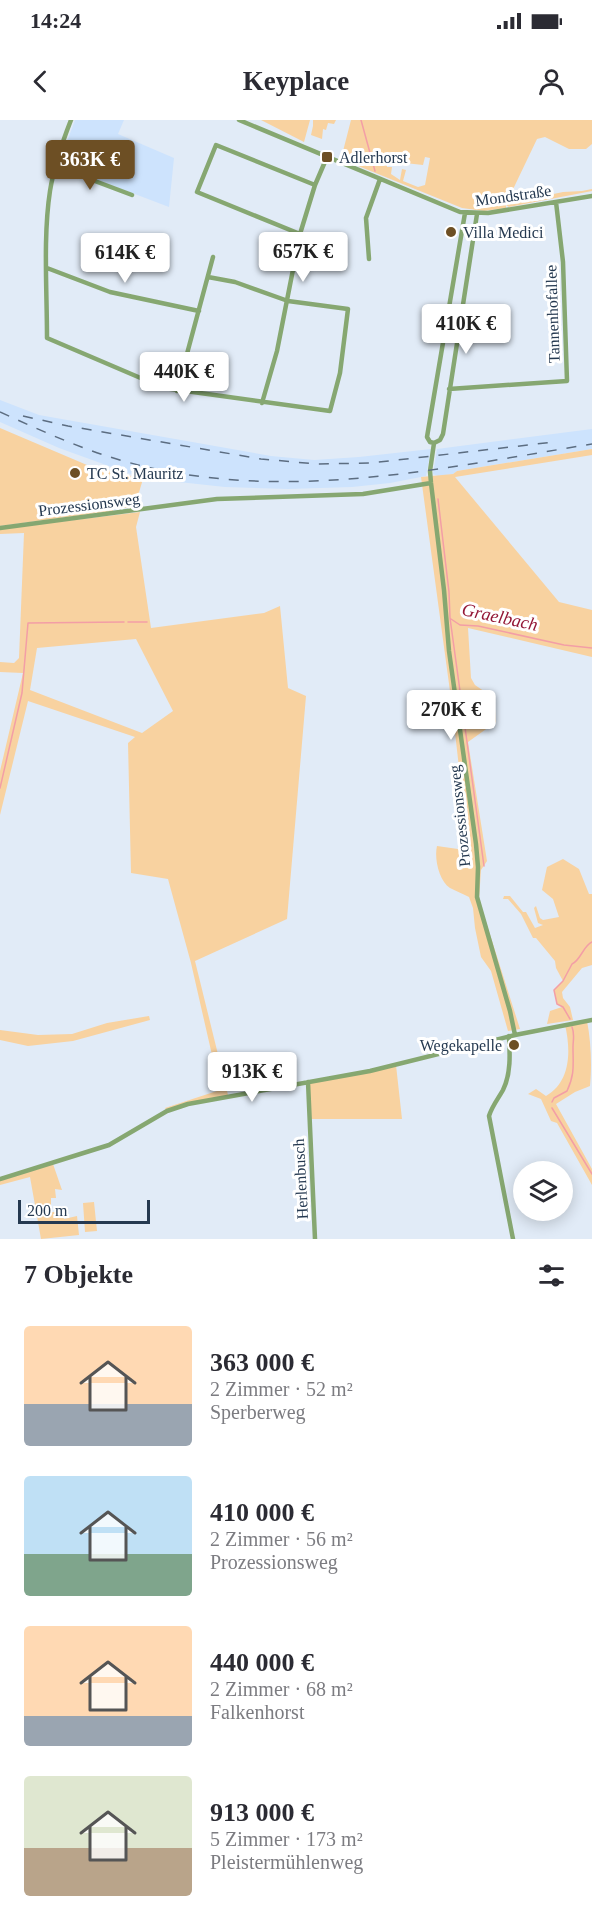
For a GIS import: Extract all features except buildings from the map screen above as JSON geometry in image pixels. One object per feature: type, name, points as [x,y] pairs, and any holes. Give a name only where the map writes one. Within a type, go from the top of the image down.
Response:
[{"type":"street","points":[[71,120],[55,166],[50,191],[47,219],[47,338],[164,388],[330,411],[340,373],[348,309],[288,301],[235,282],[208,277]]},
{"type":"street","name":"Mondstraße","points":[[239,120],[465,213],[477,214],[592,196]]},
{"type":"street","points":[[300,234],[197,192],[216,145],[315,185]]},
{"type":"street","points":[[262,403],[277,351],[300,234],[315,185],[327,157]]},
{"type":"street","points":[[55,166],[132,195]]},
{"type":"street","points":[[369,259],[366,218],[380,179]]},
{"type":"street","name":"Tannenhofallee","points":[[449,389],[567,381],[563,262],[555,202]]},
{"type":"street","name":"Prozessionsweg","points":[[434,443],[430,442],[427,437],[465,213]]},
{"type":"street","name":"Prozessionsweg","points":[[434,443],[443,435],[477,214]]},
{"type":"street","points":[[177,391],[213,257]]},
{"type":"street","points":[[47,268],[110,292],[199,311]]},
{"type":"street","name":"Prozessionsweg","points":[[434,443],[430,471],[431,483],[449,651],[476,844],[477,897],[508,1004],[512,1036],[507,1080],[489,1116],[513,1239]]},
{"type":"street","name":"Prozessionsweg","points":[[0,528],[224,498],[363,494],[431,483]]},
{"type":"street","points":[[0,1179],[109,1145],[167,1111],[188,1104],[387,1067],[512,1036],[592,1020]]},
{"type":"street","name":"Herlenbusch","points":[[308,1082],[315,1239]]},
{"type":"shaded area","points":[[75,120],[124,120],[118,134],[174,158],[169,207],[85,175],[92,159],[65,147]]},
{"type":"shaded area","points":[[261,120],[310,120],[304,142]]},
{"type":"shaded area","points":[[313,120],[336,120],[334,124],[328,123],[326,130],[323,129],[322,139],[311,135]]},
{"type":"shaded area","points":[[351,120],[592,120],[592,144],[586,149],[569,149],[545,137],[537,139],[506,204],[563,192],[592,189],[592,191],[509,207],[506,205],[506,208],[484,211],[462,208],[341,159]],"holes":[[[400,155],[407,157],[405,163],[423,165],[425,157],[430,158],[425,185],[418,187],[403,181],[406,170],[402,169],[400,180],[391,174],[392,167],[387,167],[387,161]]]},
{"type":"shaded area","points":[[65,147],[79,153],[83,149],[92,159],[85,175],[63,165],[61,161]]},
{"type":"shaded area","points":[[0,400],[39,415],[271,456],[314,460],[431,449],[426,476],[352,487],[288,489],[225,487],[142,478],[59,448],[0,422]]},
{"type":"shaded area","points":[[0,428],[87,465],[143,479],[134,509],[113,506],[113,511],[0,526]]},
{"type":"shaded area","points":[[592,429],[592,449],[457,471],[453,474],[438,476],[433,474],[437,449]]},
{"type":"shaded area","points":[[592,449],[592,455],[455,477],[559,602],[592,610],[592,657],[468,628],[471,678],[475,685],[494,698],[496,722],[468,742],[487,861],[481,870],[479,900],[520,1029],[508,1031],[491,971],[481,957],[469,897],[446,885],[437,863],[437,846],[458,849],[465,846],[467,838],[452,706],[421,477],[453,474],[457,471]]},
{"type":"shaded area","points":[[140,512],[136,527],[151,628],[264,613],[280,606],[288,688],[306,696],[287,919],[195,961],[228,1095],[167,1111],[165,1108],[220,1090],[191,963],[168,879],[131,873],[128,743],[135,737],[28,701],[0,815],[0,771],[23,673],[0,672],[0,662],[14,663],[19,658],[24,533],[0,534],[0,529]],"holes":[[[136,639],[173,711],[142,733],[30,690],[37,648]]]},
{"type":"shaded area","points":[[563,859],[579,869],[589,894],[592,894],[592,965],[582,968],[562,992],[563,998],[570,1007],[573,1020],[547,1024],[550,1011],[562,1007],[557,1004],[554,990],[563,981],[555,961],[536,938],[533,938],[521,914],[508,899],[503,899],[504,896],[510,896],[523,912],[526,912],[535,928],[543,925],[538,923],[534,908],[536,906],[543,920],[559,917],[553,899],[542,890],[547,867]]},
{"type":"shaded area","points":[[149,1016],[150,1020],[73,1041],[28,1046],[0,1040],[0,1030],[38,1035],[72,1034],[107,1023]]},
{"type":"shaded area","points":[[587,1021],[591,1053],[590,1086],[556,1104],[592,1169],[592,1185],[557,1123],[551,1121],[541,1099],[528,1094],[536,1089],[546,1096],[560,1083],[565,1074],[568,1055],[565,1025]]},
{"type":"shaded area","points":[[396,1065],[402,1119],[309,1119],[308,1082]]},
{"type":"shaded area","points":[[53,1164],[62,1190],[55,1189],[56,1198],[51,1198],[51,1205],[44,1206],[44,1212],[62,1212],[64,1219],[77,1216],[79,1235],[41,1239],[30,1177],[0,1185],[0,1181]]},
{"type":"shaded area","points":[[94,1202],[97,1231],[85,1232],[83,1203]]},
{"type":"waterway","name":"Graelbach","points":[[361,120],[375,171]]},
{"type":"waterway","points":[[438,499],[450,618],[484,866]]},
{"type":"waterway","name":"Graelbach","points":[[451,619],[460,625],[478,626],[564,645],[592,648]]},
{"type":"waterway","points":[[0,788],[22,693],[28,623],[124,622]]},
{"type":"waterway","points":[[128,622],[147,622]]},
{"type":"waterway","name":"Graelbach","points":[[570,1019],[563,1007],[557,1004],[554,990],[563,981],[572,964],[592,942]]},
{"type":"waterway","name":"Graelbach","points":[[552,1102],[554,1098],[567,1091],[571,1079],[574,1037],[572,1027]]},
{"type":"waterway","name":"Graelbach","points":[[552,1108],[592,1174]]},
{"type":"railway","points":[[0,412],[79,446],[127,462],[185,474],[243,480],[301,481],[360,478],[418,472],[592,444]]},
{"type":"railway","points":[[23,416],[68,426],[261,459],[317,464],[371,463],[554,442]]},
{"type":"place","name":"Adlerhorst","points":[[327,157]]},
{"type":"place","name":"Villa Medici","points":[[451,232]]},
{"type":"place","name":"TC St. Mauritz","points":[[75,473]]},
{"type":"place","name":"Wegekapelle","points":[[514,1045]]}]
